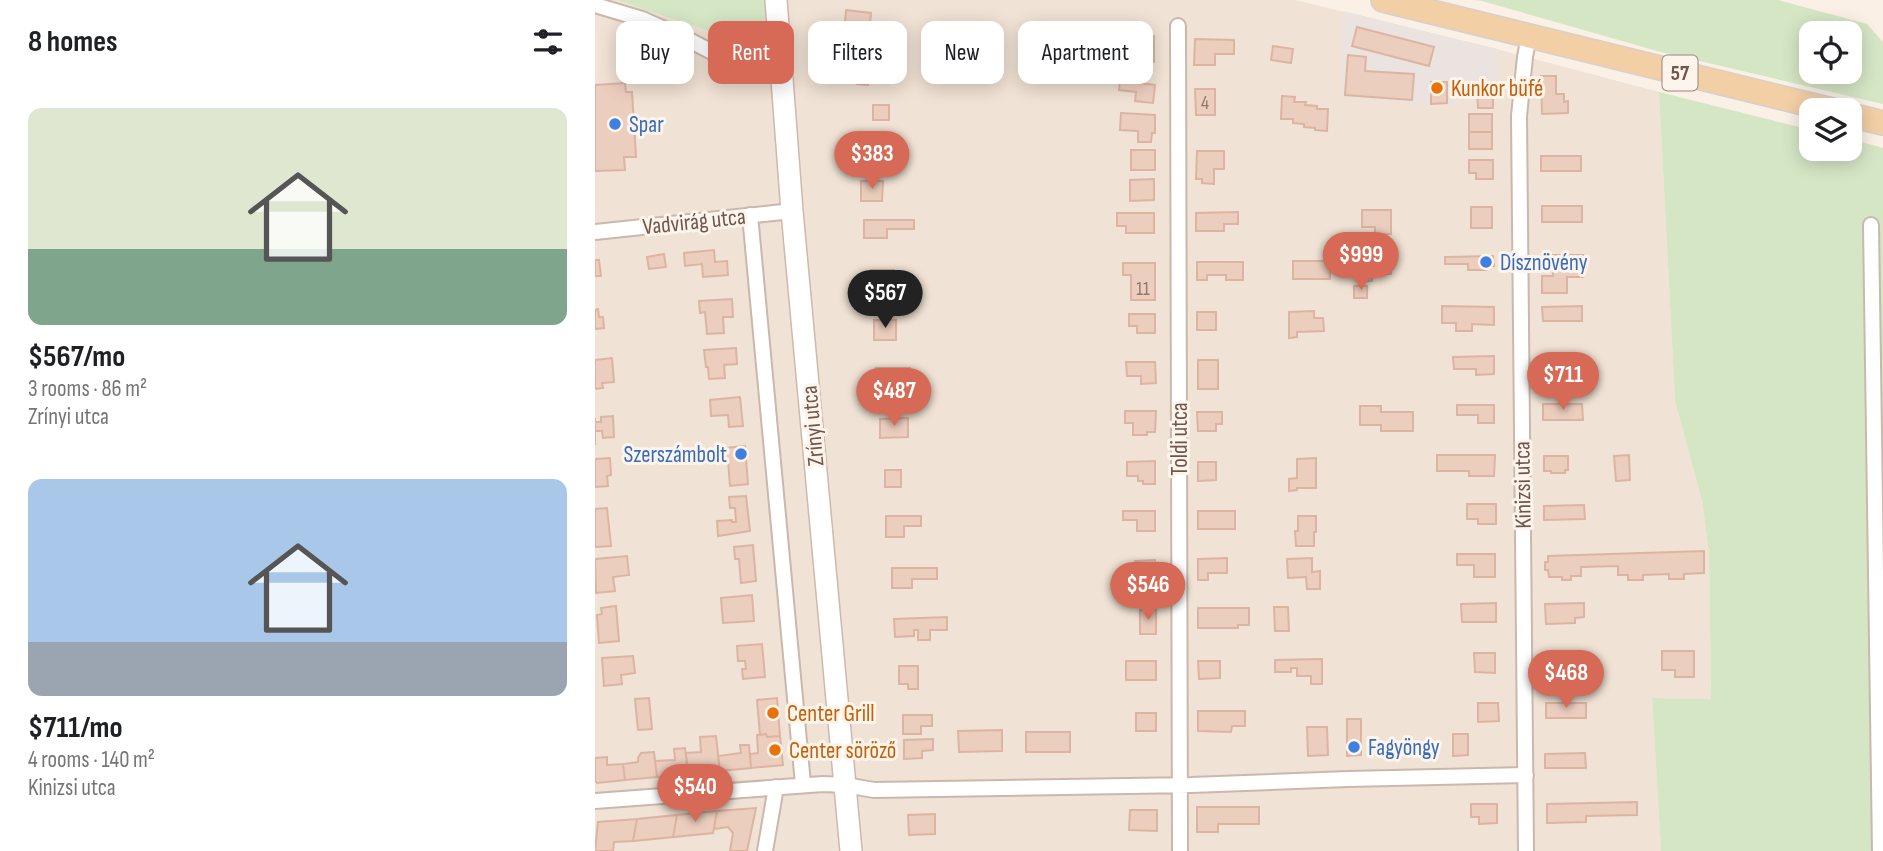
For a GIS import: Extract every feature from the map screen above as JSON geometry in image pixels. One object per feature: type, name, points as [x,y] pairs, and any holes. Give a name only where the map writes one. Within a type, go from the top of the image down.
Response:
[{"type":"main road","name":"Zrínyi utca","points":[[776,0],[777,21]]},
{"type":"main road","name":"57","points":[[1383,0],[1799,102]]},
{"type":"main road","name":"Zrínyi utca","points":[[782,84],[851,851]]},
{"type":"main road","points":[[1862,118],[1883,123]]},
{"type":"street","points":[[595,5],[642,19],[708,50]]},
{"type":"street","name":"Toldi utca","points":[[1178,26],[1180,851]]},
{"type":"street","name":"Kinizsi utca","points":[[1526,851],[1519,116],[1529,36]]},
{"type":"street","name":"Vadvirág utca","points":[[595,232],[792,211]]},
{"type":"street","points":[[750,215],[803,784]]},
{"type":"street","points":[[1871,225],[1880,851]]},
{"type":"street","points":[[595,801],[803,784],[845,785],[874,790],[1526,775]]},
{"type":"street","points":[[765,851],[776,787]]},
{"type":"shaded area","points":[[595,0],[616,0],[678,21],[616,21],[616,84],[694,84],[694,26],[708,31],[708,84],[794,84],[794,21],[759,21],[768,0],[1295,0],[1659,92],[1675,401],[1702,501],[1709,554],[1711,700],[1652,698],[1661,851],[595,851]]},
{"type":"shaded area","points":[[1343,11],[1497,49],[1497,85],[1457,86],[1457,106],[1342,97]]},
{"type":"green space","points":[[616,0],[768,0],[768,14],[764,21],[708,21],[708,31],[694,26],[694,21],[679,21]]},
{"type":"green space","points":[[1475,0],[1778,0],[1856,21],[1799,21],[1799,84],[1862,84],[1862,23],[1867,24],[1883,42],[1883,104],[1862,98],[1857,98],[1657,51]]},
{"type":"green space","points":[[1659,92],[1799,127],[1799,161],[1862,161],[1862,142],[1883,148],[1883,851],[1661,851],[1652,698],[1711,699],[1709,554],[1702,501],[1675,401]]},
{"type":"building","points":[[846,10],[871,13],[870,21],[845,21]]},
{"type":"building","points":[[1357,27],[1434,47],[1429,66],[1352,46]]},
{"type":"building","points":[[1195,39],[1234,40],[1234,54],[1215,54],[1215,65],[1194,65]]},
{"type":"building","points":[[1273,46],[1293,49],[1291,63],[1271,60]]},
{"type":"building","points":[[1348,55],[1366,57],[1365,71],[1414,74],[1412,100],[1345,95]]},
{"type":"building","points":[[1541,76],[1556,76],[1556,94],[1564,94],[1564,102],[1568,101],[1568,113],[1542,114]]},
{"type":"building","points":[[1431,82],[1447,82],[1447,103],[1431,104]]},
{"type":"building","name":"Spar","points":[[625,84],[626,92],[632,92],[636,157],[624,157],[625,170],[595,171],[595,85]]},
{"type":"building","points":[[1120,84],[1155,85],[1153,103],[1135,101],[1136,92],[1119,90]]},
{"type":"building","points":[[1195,89],[1215,89],[1215,115],[1196,115]]},
{"type":"building","points":[[1493,91],[1493,108],[1478,108],[1477,92]]},
{"type":"building","points":[[1282,96],[1295,97],[1294,102],[1306,102],[1305,105],[1317,106],[1317,109],[1328,109],[1327,131],[1304,127],[1304,124],[1293,123],[1293,119],[1281,119]]},
{"type":"building","points":[[873,105],[889,105],[889,120],[873,120]]},
{"type":"building","points":[[1121,113],[1155,115],[1155,133],[1152,133],[1151,142],[1138,142],[1138,131],[1120,130]]},
{"type":"building","points":[[1469,114],[1492,114],[1492,132],[1469,132]]},
{"type":"building","points":[[1469,132],[1492,132],[1492,149],[1469,149]]},
{"type":"building","points":[[859,138],[879,139],[878,162],[867,162],[867,157],[859,157]]},
{"type":"building","points":[[1131,150],[1155,150],[1155,170],[1131,170]]},
{"type":"building","points":[[1197,151],[1224,151],[1224,169],[1214,169],[1214,184],[1202,183],[1202,179],[1196,179]]},
{"type":"building","points":[[1541,156],[1581,156],[1581,171],[1541,171]]},
{"type":"building","points":[[1469,160],[1493,160],[1493,179],[1476,179],[1476,173],[1469,173]]},
{"type":"building","points":[[1154,179],[1154,200],[1130,201],[1130,180]]},
{"type":"building","points":[[861,181],[883,181],[882,201],[861,201]]},
{"type":"building","points":[[1542,206],[1582,206],[1582,222],[1542,222]]},
{"type":"building","points":[[1471,207],[1492,207],[1492,228],[1471,228]]},
{"type":"building","points":[[1362,210],[1391,210],[1391,234],[1375,234],[1375,227],[1362,227]]},
{"type":"building","points":[[1238,212],[1238,224],[1224,224],[1224,231],[1196,231],[1196,213]]},
{"type":"building","points":[[1117,213],[1154,213],[1154,233],[1126,233],[1126,226],[1117,226]]},
{"type":"building","points":[[864,220],[914,220],[914,229],[887,229],[887,238],[864,238]]},
{"type":"building","points":[[714,250],[715,262],[727,261],[728,275],[703,277],[702,264],[685,266],[684,253]]},
{"type":"building","points":[[664,254],[666,267],[649,269],[647,257]]},
{"type":"building","points":[[1542,255],[1583,255],[1583,277],[1567,277],[1567,293],[1542,293],[1542,276],[1553,276],[1553,270],[1542,270]]},
{"type":"building","points":[[1493,256],[1494,266],[1486,266],[1486,270],[1468,270],[1468,264],[1445,264],[1445,257]]},
{"type":"building","points":[[1363,258],[1391,259],[1391,274],[1372,274],[1372,281],[1362,281]]},
{"type":"building","points":[[595,260],[599,260],[601,276],[595,276]]},
{"type":"building","points":[[1293,261],[1330,261],[1330,279],[1293,279]]},
{"type":"building","points":[[1197,262],[1243,262],[1243,280],[1226,280],[1226,275],[1207,275],[1207,280],[1197,280]]},
{"type":"building","points":[[1123,263],[1155,263],[1155,300],[1131,300],[1131,275],[1123,275]]},
{"type":"building","points":[[871,270],[894,270],[894,291],[873,291]]},
{"type":"building","points":[[1354,286],[1367,286],[1367,298],[1354,298]]},
{"type":"building","points":[[732,299],[733,317],[723,317],[724,333],[707,334],[705,312],[700,313],[699,301]]},
{"type":"building","points":[[1442,306],[1494,307],[1494,325],[1472,324],[1472,331],[1456,331],[1456,323],[1442,323]]},
{"type":"building","points":[[1582,306],[1582,321],[1543,321],[1542,307]]},
{"type":"building","points":[[598,309],[599,317],[603,317],[604,328],[595,329],[595,310]]},
{"type":"building","points":[[1314,311],[1314,318],[1323,318],[1324,331],[1297,332],[1297,337],[1289,338],[1289,312]]},
{"type":"building","points":[[1197,312],[1216,312],[1216,330],[1197,330]]},
{"type":"building","points":[[1129,314],[1155,314],[1155,333],[1137,333],[1137,326],[1129,326]]},
{"type":"building","points":[[874,320],[896,320],[896,340],[874,340]]},
{"type":"building","points":[[736,348],[737,364],[724,365],[725,378],[709,379],[704,350]]},
{"type":"building","points":[[1542,355],[1582,355],[1583,375],[1542,375]]},
{"type":"building","points":[[1494,356],[1494,374],[1476,375],[1476,369],[1454,369],[1453,357]]},
{"type":"building","points":[[612,358],[614,382],[602,383],[603,388],[595,389],[595,360]]},
{"type":"building","points":[[1198,360],[1218,360],[1218,389],[1198,389]]},
{"type":"building","points":[[1126,362],[1155,362],[1156,383],[1141,384],[1141,376],[1127,376]]},
{"type":"building","points":[[876,368],[910,368],[910,386],[877,387]]},
{"type":"building","points":[[740,397],[743,426],[729,427],[728,415],[711,416],[710,400]]},
{"type":"building","points":[[1543,404],[1582,404],[1583,420],[1543,420]]},
{"type":"building","points":[[1457,405],[1494,405],[1494,423],[1478,423],[1478,415],[1457,415]]},
{"type":"building","points":[[1360,406],[1381,406],[1381,412],[1413,412],[1413,431],[1381,431],[1381,425],[1360,425]]},
{"type":"building","points":[[1125,411],[1156,411],[1155,432],[1133,435],[1133,423],[1125,423]]},
{"type":"building","points":[[1197,412],[1222,412],[1222,424],[1216,424],[1216,431],[1198,431]]},
{"type":"building","points":[[613,416],[614,437],[603,438],[602,431],[595,431],[595,422],[601,422],[601,417]]},
{"type":"building","points":[[908,418],[908,437],[880,438],[880,419]]},
{"type":"building","points":[[745,446],[748,484],[730,486],[728,461],[715,462],[714,449]]},
{"type":"building","points":[[1437,455],[1495,455],[1494,476],[1469,476],[1469,471],[1437,471]]},
{"type":"building","points":[[1629,455],[1630,480],[1616,481],[1614,456]]},
{"type":"building","points":[[1544,456],[1568,456],[1568,470],[1565,470],[1565,473],[1544,471]]},
{"type":"building","points":[[610,458],[611,475],[607,476],[608,486],[595,487],[595,459]]},
{"type":"building","points":[[1316,458],[1316,488],[1289,491],[1289,479],[1297,478],[1297,459]]},
{"type":"building","points":[[1155,461],[1155,484],[1143,484],[1143,481],[1138,481],[1138,476],[1127,476],[1127,462]]},
{"type":"building","points":[[1198,462],[1216,462],[1216,480],[1198,481]]},
{"type":"building","points":[[885,470],[901,470],[901,487],[885,487]]},
{"type":"building","points":[[746,496],[750,531],[718,536],[717,521],[736,522],[735,508],[730,508],[729,497]]},
{"type":"building","points":[[1467,504],[1496,504],[1496,524],[1478,524],[1478,519],[1467,519]]},
{"type":"building","points":[[1584,505],[1585,519],[1544,520],[1544,506]]},
{"type":"building","points":[[607,508],[611,546],[595,547],[595,509]]},
{"type":"building","points":[[1123,511],[1155,511],[1155,531],[1137,531],[1137,520],[1123,520]]},
{"type":"building","points":[[1198,511],[1235,511],[1235,529],[1198,529]]},
{"type":"building","points":[[886,516],[921,516],[921,526],[904,526],[904,537],[886,537]]},
{"type":"building","points":[[1298,516],[1316,516],[1314,546],[1296,546]]},
{"type":"building","points":[[753,545],[756,581],[741,583],[739,559],[735,559],[734,547]]},
{"type":"building","points":[[1704,551],[1704,573],[1684,574],[1684,579],[1669,579],[1669,574],[1643,575],[1643,580],[1628,580],[1628,575],[1618,575],[1618,566],[1581,567],[1581,576],[1562,580],[1562,577],[1549,577],[1548,570],[1545,570],[1548,556]]},
{"type":"building","points":[[1457,554],[1495,554],[1495,577],[1474,577],[1474,565],[1457,565]]},
{"type":"building","points":[[627,556],[629,575],[613,577],[615,591],[596,593],[595,559]]},
{"type":"building","points":[[1227,558],[1227,573],[1208,573],[1208,580],[1198,580],[1198,559]]},
{"type":"building","points":[[1312,558],[1312,572],[1320,571],[1320,589],[1307,589],[1306,577],[1288,578],[1287,559]]},
{"type":"building","points":[[1155,560],[1156,581],[1136,581],[1135,561]]},
{"type":"building","points":[[892,568],[937,568],[937,579],[912,579],[912,588],[892,588]]},
{"type":"building","points":[[752,595],[754,621],[723,623],[721,598]]},
{"type":"building","points":[[1496,603],[1496,622],[1462,622],[1461,604]]},
{"type":"building","points":[[1584,603],[1584,617],[1575,618],[1575,623],[1546,624],[1545,604]]},
{"type":"building","points":[[616,606],[619,641],[599,643],[597,615],[602,614],[601,608]]},
{"type":"building","points":[[1274,607],[1288,607],[1289,631],[1275,631]]},
{"type":"building","points":[[1198,608],[1249,608],[1249,625],[1238,625],[1238,628],[1198,628]]},
{"type":"building","points":[[1140,610],[1156,610],[1156,634],[1140,634]]},
{"type":"building","points":[[947,617],[947,630],[930,630],[930,640],[918,640],[918,630],[914,630],[914,636],[895,637],[894,619]]},
{"type":"building","points":[[762,644],[765,677],[743,679],[745,661],[738,661],[737,646]]},
{"type":"building","points":[[1662,651],[1694,651],[1694,677],[1675,677],[1675,670],[1662,670]]},
{"type":"building","points":[[1474,653],[1495,653],[1495,673],[1475,672]]},
{"type":"building","points":[[1585,653],[1586,668],[1546,669],[1546,654]]},
{"type":"building","points":[[633,656],[635,673],[621,675],[622,684],[604,686],[602,658]]},
{"type":"building","points":[[1322,659],[1322,684],[1311,684],[1311,676],[1297,676],[1297,668],[1291,668],[1291,672],[1275,672],[1275,660]]},
{"type":"building","points":[[1126,661],[1156,661],[1156,680],[1126,680]]},
{"type":"building","points":[[1198,661],[1220,661],[1220,678],[1199,679]]},
{"type":"building","points":[[899,666],[918,666],[918,689],[908,689],[908,684],[899,684]]},
{"type":"building","points":[[649,698],[652,729],[638,730],[635,699]]},
{"type":"building","points":[[777,698],[780,736],[760,735],[757,700]]},
{"type":"building","points":[[1478,703],[1498,703],[1499,721],[1478,722]]},
{"type":"building","points":[[1546,703],[1586,703],[1586,718],[1546,718]]},
{"type":"building","points":[[1198,711],[1245,711],[1245,726],[1232,726],[1231,732],[1198,731]]},
{"type":"building","points":[[1136,713],[1156,713],[1156,731],[1136,731]]},
{"type":"building","points":[[903,715],[932,715],[932,726],[921,726],[921,734],[903,734]]},
{"type":"building","points":[[1347,719],[1361,719],[1361,755],[1347,756]]},
{"type":"building","points":[[1307,727],[1327,727],[1328,755],[1308,756]]},
{"type":"building","points":[[1002,730],[1002,751],[959,752],[958,731]]},
{"type":"building","points":[[1026,732],[1070,732],[1070,752],[1026,752]]},
{"type":"building","points":[[766,734],[767,737],[780,736],[783,765],[751,768],[750,754],[758,753],[757,735]]},
{"type":"building","points":[[1453,734],[1468,734],[1468,755],[1453,756]]},
{"type":"building","points":[[716,736],[720,771],[688,774],[686,753],[701,752],[700,737]]},
{"type":"building","points":[[933,739],[933,750],[922,751],[922,758],[904,759],[904,740]]},
{"type":"building","points":[[740,745],[749,745],[751,768],[720,771],[718,756],[741,753]]},
{"type":"building","points":[[685,748],[688,774],[657,777],[655,761],[675,760],[674,749]]},
{"type":"building","points":[[654,752],[657,777],[625,780],[623,764],[638,762],[641,753]]},
{"type":"building","points":[[1585,753],[1586,768],[1545,768],[1545,754]]},
{"type":"building","points":[[607,757],[607,765],[623,764],[625,780],[595,781],[595,758]]},
{"type":"building","points":[[1637,802],[1637,815],[1586,816],[1586,822],[1547,823],[1547,804]]},
{"type":"building","points":[[1471,804],[1497,804],[1497,823],[1479,824],[1479,817],[1471,817]]},
{"type":"building","points":[[1197,807],[1259,807],[1259,824],[1218,824],[1218,832],[1197,832]]},
{"type":"building","points":[[756,808],[747,851],[730,851],[733,833],[728,827],[714,829],[717,811]]},
{"type":"building","points":[[1130,810],[1157,810],[1157,831],[1129,830]]},
{"type":"building","points":[[717,811],[713,833],[673,837],[677,815]]},
{"type":"building","points":[[935,814],[935,834],[909,835],[908,815]]},
{"type":"building","points":[[677,815],[673,837],[633,841],[637,819]]},
{"type":"building","points":[[637,819],[633,841],[614,842],[613,851],[595,851],[598,822]]},
{"type":"place","name":"Kunkor büfé","points":[[1437,88]]},
{"type":"place","name":"Spar","points":[[615,124]]},
{"type":"place","name":"Dísznövény","points":[[1486,262]]},
{"type":"place","name":"Szerszámbolt","points":[[741,454]]},
{"type":"place","name":"Center Grill","points":[[773,713]]},
{"type":"place","name":"Fagyöngy","points":[[1354,747]]},
{"type":"place","name":"Center söröző","points":[[775,750]]}]
